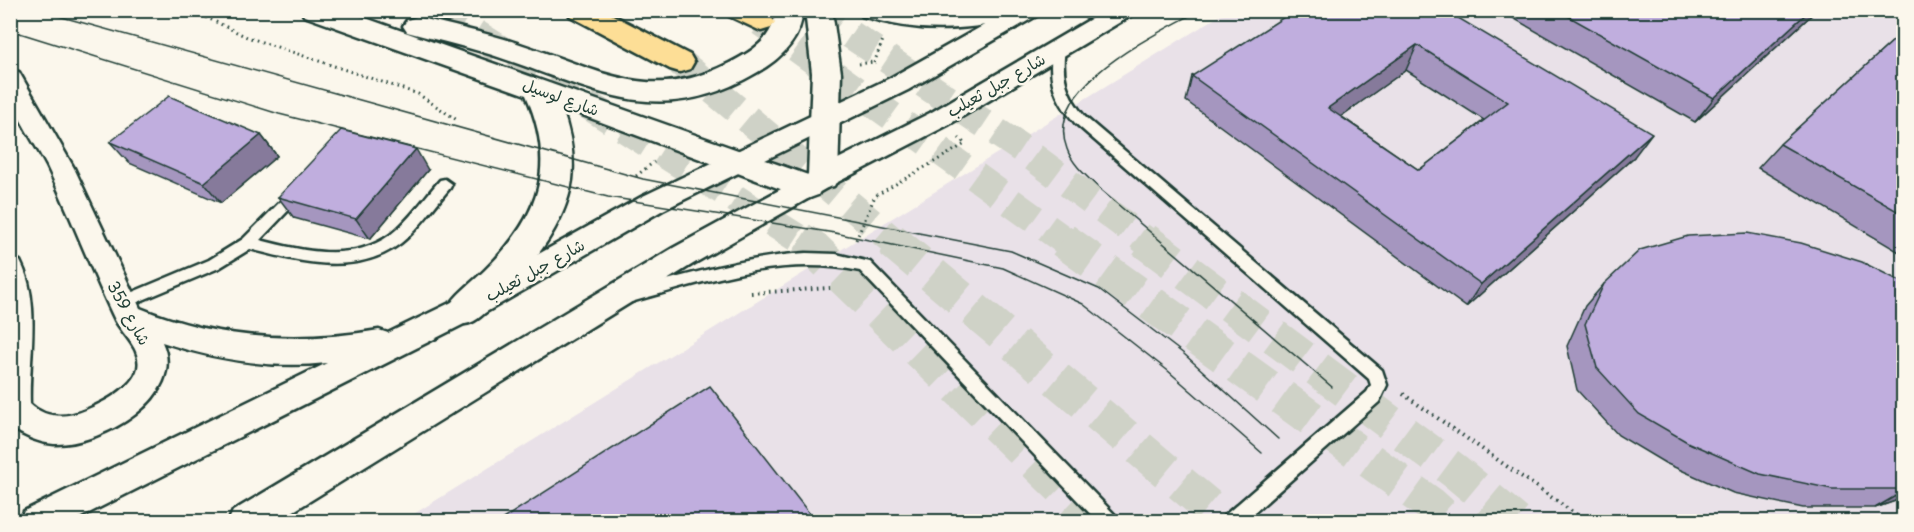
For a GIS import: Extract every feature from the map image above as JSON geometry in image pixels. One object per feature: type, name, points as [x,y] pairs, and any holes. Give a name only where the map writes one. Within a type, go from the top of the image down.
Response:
[{"type":"highway","points":[[580,10],[680,62]]},
{"type":"street","name":"شارع لوسيل","points":[[314,10],[538,88],[737,161],[815,183]]},
{"type":"street","points":[[351,10],[477,41],[630,92],[658,94],[687,91],[737,75],[766,55],[784,35],[790,10]]},
{"type":"street","points":[[815,183],[824,120],[828,66],[824,33],[818,10]]},
{"type":"street","points":[[883,14],[920,23],[966,21],[1018,10]]},
{"type":"street","name":"شارع جبل ثعيلب","points":[[36,522],[464,310],[653,203],[899,84],[1030,10]]},
{"type":"street","name":"شارع جبل ثعيلب","points":[[245,522],[683,256],[815,183],[939,119],[1124,10]]},
{"type":"street","name":"شارع 359","points":[[10,78],[48,143],[124,309],[150,351],[153,366],[144,385],[113,412],[84,425],[58,430],[40,429],[26,422],[15,410],[16,308],[15,285],[10,269]]},
{"type":"street","points":[[464,310],[515,260],[534,234],[547,208],[555,183],[558,159],[556,136],[538,88]]},
{"type":"street","points":[[124,309],[186,339],[255,351],[332,350],[413,335]]},
{"type":"street","points":[[240,522],[300,489]]},
{"type":"lane","points":[[1059,48],[1055,81],[1062,98],[1080,120],[1376,375],[1379,385],[1373,397],[1230,522]]},
{"type":"lane","points":[[124,309],[214,264],[248,243],[307,184]]},
{"type":"lane","points":[[248,243],[307,257],[357,259],[394,239],[445,184]]},
{"type":"lane","points":[[605,303],[788,258],[847,261],[865,266],[1110,522]]},
{"type":"path","points":[[191,10],[248,37],[418,94],[457,120]]},
{"type":"path","points":[[883,14],[873,62],[899,84]]},
{"type":"path","points":[[748,294],[836,288],[874,196],[965,144],[939,119]]},
{"type":"path","points":[[1376,375],[1587,522]]},
{"type":"shaded area","points":[[1227,11],[1903,11],[1903,521],[401,522]]},
{"type":"building","points":[[1295,10],[1445,10],[1652,133],[1481,284],[1192,76]],"holes":[[[1417,45],[1508,102],[1419,170],[1328,108]]]},
{"type":"building","points":[[1557,10],[1810,10],[1714,98]]},
{"type":"building","points":[[1904,31],[1904,215],[1780,144]]},
{"type":"building","points":[[169,96],[261,135],[204,183],[110,142]]},
{"type":"building","points":[[341,130],[416,149],[356,219],[278,197]]},
{"type":"building","points":[[1747,233],[1801,243],[1862,262],[1904,283],[1904,489],[1832,489],[1760,474],[1689,443],[1639,414],[1597,368],[1585,324],[1604,284],[1640,250],[1688,236]]},
{"type":"building","points":[[710,386],[816,522],[498,522]]},
{"type":"tunnel","points":[[438,10],[802,241]]},
{"type":"tunnel","points":[[814,10],[1025,151],[1146,241]]},
{"type":"tunnel","points":[[761,22],[1065,241]]},
{"type":"tunnel","points":[[680,62],[893,241]]},
{"type":"tunnel","points":[[800,240],[814,249],[1097,522]]},
{"type":"tunnel","points":[[891,240],[1227,522]]},
{"type":"tunnel","points":[[1063,240],[1430,504],[1450,522]]},
{"type":"tunnel","points":[[1144,240],[1456,472],[1516,522]]},
{"type":"tram line","points":[[37,10],[643,179],[1011,251],[1099,289],[1184,354],[1278,439]]},
{"type":"tram line","points":[[1200,10],[1108,64],[1087,83],[1071,104],[1064,126],[1067,149],[1077,166],[1102,191],[1332,387]]},
{"type":"tram line","points":[[10,30],[279,114],[608,197],[835,233],[1003,268],[1083,304],[1167,370],[1262,453]]}]
